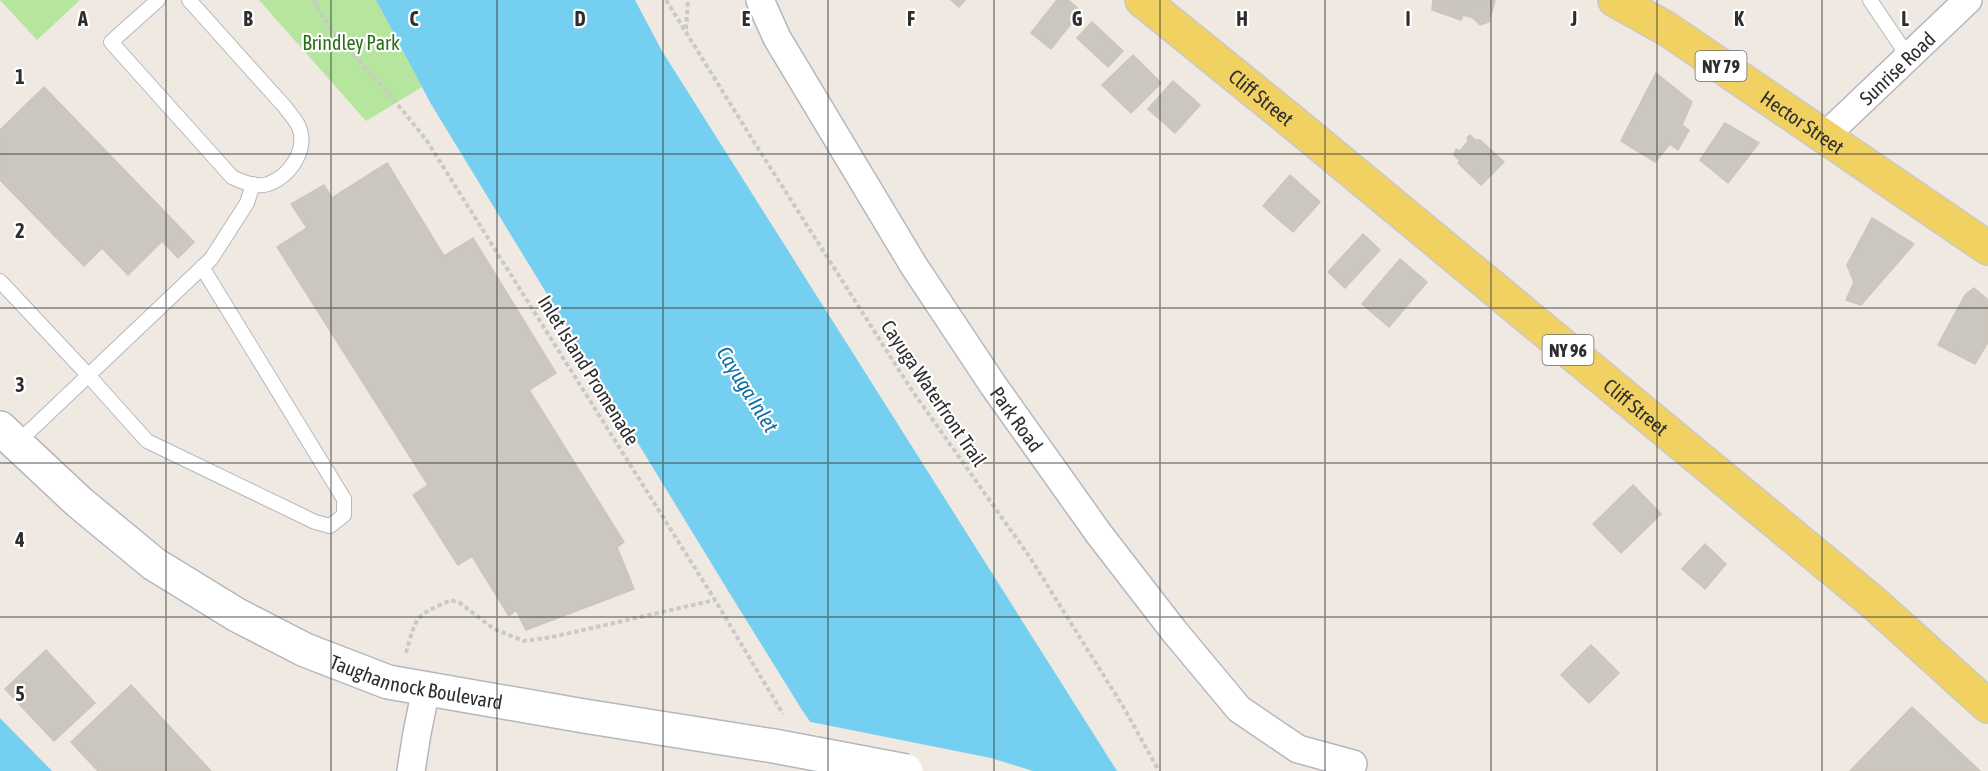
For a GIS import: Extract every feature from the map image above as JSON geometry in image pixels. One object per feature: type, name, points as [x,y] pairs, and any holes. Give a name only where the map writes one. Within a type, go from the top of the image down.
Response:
[{"type":"main road","name":"Cliff Street","points":[[1142,0],[1875,604],[1988,706]]},
{"type":"main road","name":"Hector Street","points":[[1615,0],[1667,29],[1988,248]]},
{"type":"main road","name":"Taughannock Boulevard","points":[[8,436],[79,502],[154,564],[237,615],[316,654],[388,682],[426,689],[781,734],[906,771]]},
{"type":"street","name":"Park Road","points":[[760,0],[777,38],[914,266],[993,385],[1138,586],[1239,709],[1298,748],[1353,764]]},
{"type":"street","name":"Sunrise Road","points":[[1825,136],[1968,0]]},
{"type":"street","points":[[411,771],[426,689]]},
{"type":"lane","points":[[158,0],[111,42],[232,177],[242,182],[268,184],[290,170],[301,148],[299,127],[285,107],[189,0]]},
{"type":"lane","points":[[1870,0],[1909,58]]},
{"type":"lane","points":[[8,436],[88,375],[211,259],[247,203],[253,184]]},
{"type":"lane","points":[[0,281],[147,441],[315,522],[330,526],[344,515],[344,499],[202,267]]},
{"type":"path","name":"Inlet Island Promenade","points":[[314,0],[330,27],[427,141],[715,600],[781,734]]},
{"type":"path","name":"Cayuga Waterfront Trail","points":[[666,0],[911,389],[1029,556],[1124,708],[1159,771]]},
{"type":"path","points":[[686,30],[688,0]]},
{"type":"path","points":[[406,654],[415,621],[423,613],[451,600],[460,603],[495,629],[524,641],[552,637],[715,600]]},
{"type":"green space","points":[[0,0],[80,0],[37,40]]},
{"type":"green space","name":"Brindley Park","points":[[259,0],[376,0],[422,87],[366,121]]},
{"type":"water","name":"Cayuga Inlet","points":[[376,0],[635,0],[662,51],[1117,771],[844,771],[802,710],[727,589],[431,104]]},
{"type":"water","points":[[0,718],[52,771],[0,771]]},
{"type":"pier","points":[[806,721],[991,758],[1033,771],[840,771]]},
{"type":"building","points":[[951,0],[965,0],[959,7]]},
{"type":"building","points":[[1057,0],[1068,0],[1081,11],[1051,49],[1031,33]]},
{"type":"building","points":[[1433,0],[1495,0],[1489,22],[1480,25],[1473,18],[1463,15],[1461,20],[1432,10]]},
{"type":"building","points":[[1092,22],[1123,51],[1108,67],[1077,38]]},
{"type":"building","points":[[1133,55],[1161,83],[1131,113],[1102,85]]},
{"type":"building","points":[[1656,73],[1692,102],[1682,125],[1689,130],[1678,150],[1670,144],[1655,162],[1621,141]]},
{"type":"building","points":[[1173,81],[1200,105],[1175,133],[1148,109]]},
{"type":"building","points":[[44,87],[194,242],[178,258],[162,241],[128,275],[102,248],[84,266],[0,180],[0,130]]},
{"type":"building","points":[[1725,123],[1759,143],[1728,183],[1700,160]]},
{"type":"building","points":[[1470,135],[1475,140],[1480,140],[1504,162],[1481,185],[1458,163],[1460,161],[1454,155],[1456,149],[1460,151],[1468,141],[1467,138]]},
{"type":"building","points":[[387,163],[444,256],[473,238],[556,373],[529,390],[624,542],[617,547],[634,589],[526,630],[516,610],[509,616],[472,556],[458,565],[413,495],[428,485],[277,247],[307,228],[291,204],[324,185],[332,198]]},
{"type":"building","points":[[1290,175],[1320,202],[1293,232],[1263,206]]},
{"type":"building","points":[[1872,218],[1914,244],[1861,305],[1846,300],[1854,282],[1847,265]]},
{"type":"building","points":[[1363,234],[1380,250],[1345,288],[1328,272]]},
{"type":"building","points":[[1400,259],[1427,282],[1389,327],[1362,304]]},
{"type":"building","points":[[1974,288],[1988,300],[1988,342],[1975,364],[1938,345],[1965,295]]},
{"type":"building","points":[[1633,485],[1661,514],[1621,553],[1593,524]]},
{"type":"building","points":[[1705,544],[1726,564],[1705,589],[1682,569]]},
{"type":"building","points":[[1591,645],[1619,673],[1589,703],[1561,675]]},
{"type":"building","points":[[46,650],[95,703],[54,741],[5,689]]},
{"type":"building","points":[[131,685],[211,771],[98,771],[71,742]]},
{"type":"building","points":[[1912,707],[1980,771],[1850,771]]}]
